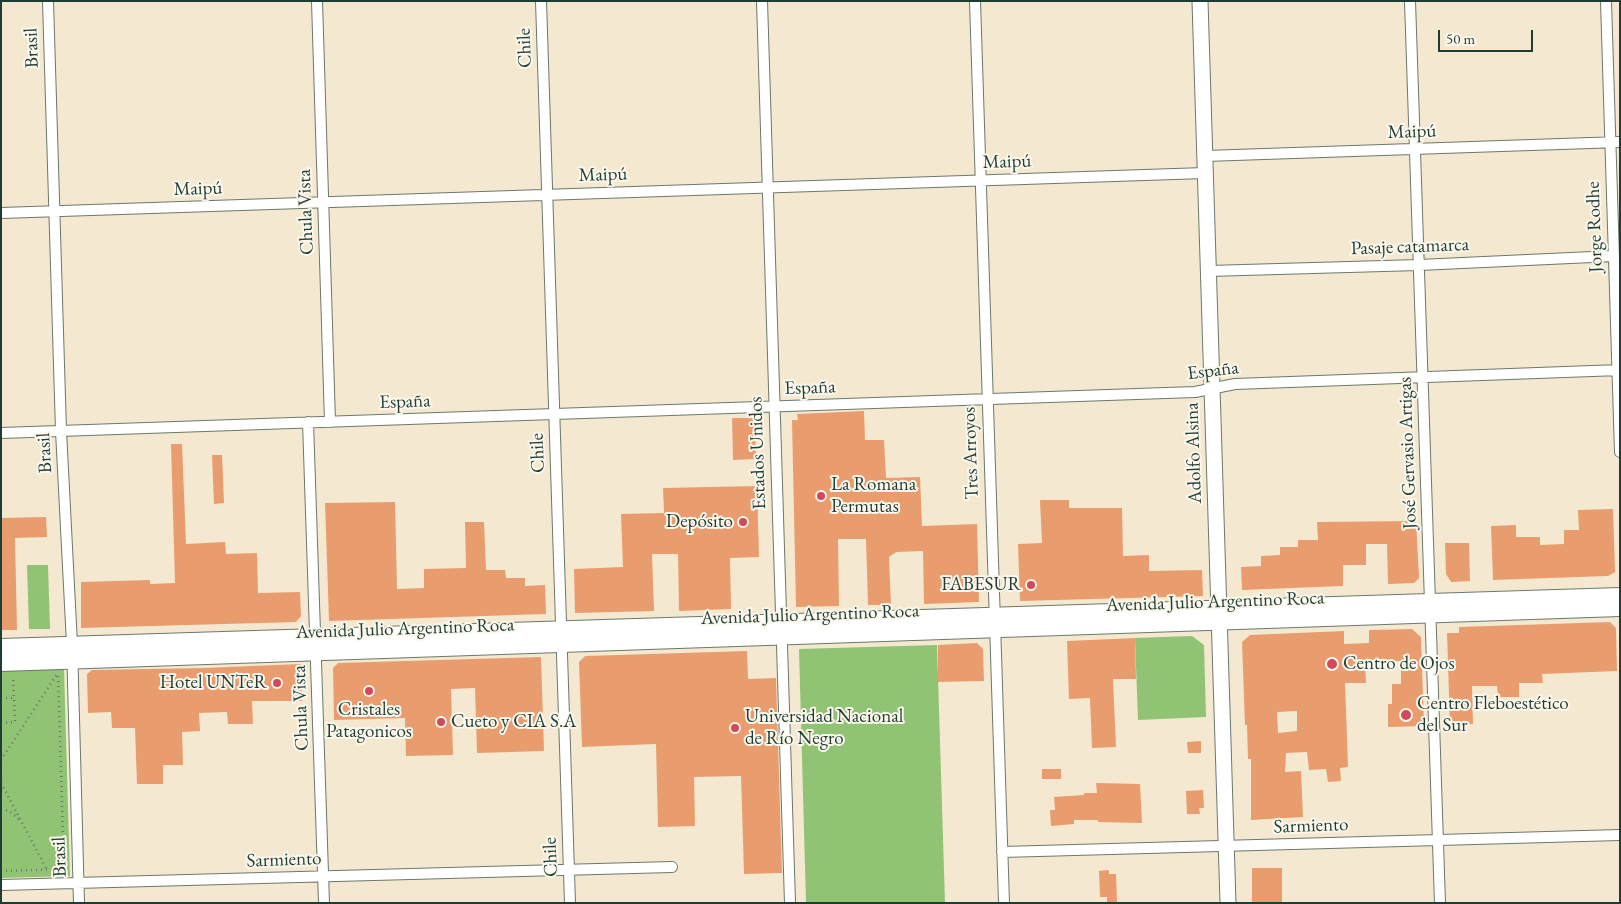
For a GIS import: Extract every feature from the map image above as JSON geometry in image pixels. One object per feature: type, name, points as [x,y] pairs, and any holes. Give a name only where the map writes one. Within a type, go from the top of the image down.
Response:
[{"type":"main road","name":"Adolfo Alsina","points":[[1200,1],[1228,903]]},
{"type":"main road","name":"Avenida Julio Argentino Roca","points":[[1,647],[72,652],[994,623],[1430,608],[1620,596]]},
{"type":"main road","name":"Avenida Julio Argentino Roca","points":[[1430,608],[1620,608]]},
{"type":"main road","name":"Avenida Julio Argentino Roca","points":[[1,662],[72,652]]},
{"type":"street","name":"Brasil","points":[[48,1],[61,431],[72,652],[79,903]]},
{"type":"street","name":"Chula Vista","points":[[317,1],[330,422]]},
{"type":"street","name":"Chile","points":[[541,1],[570,903]]},
{"type":"street","name":"Estados Unidos","points":[[762,1],[790,903]]},
{"type":"street","name":"Tres Arroyos","points":[[975,1],[1004,903]]},
{"type":"street","name":"José Gervasio Artigas","points":[[1410,1],[1440,903]]},
{"type":"street","name":"Jorge Rodhe","points":[[1606,1],[1615,142],[1614,256],[1620,452]]},
{"type":"street","name":"Maipú","points":[[1205,156],[1615,142]]},
{"type":"street","name":"Maipú","points":[[1,213],[1205,173]]},
{"type":"street","name":"Pasaje catamarca","points":[[1208,271],[1419,265],[1614,256]]},
{"type":"street","name":"España","points":[[1,433],[1195,392],[1235,384],[1618,370]]},
{"type":"street","name":"Chula Vista","points":[[308,422],[324,903]]},
{"type":"street","name":"Sarmiento","points":[[1002,852],[1620,835]]},
{"type":"street","name":"Sarmiento","points":[[1,885],[672,867]]},
{"type":"path","points":[[1,760],[58,673],[64,869],[1,871]]},
{"type":"path","points":[[1,723],[15,722],[13,674]]},
{"type":"path","points":[[1,698],[14,698]]},
{"type":"path","points":[[1,783],[47,870]]},
{"type":"path","points":[[1,810],[9,811],[22,822]]},
{"type":"green space","points":[[27,565],[48,565],[50,629],[29,629]]},
{"type":"green space","points":[[1192,636],[1204,645],[1206,717],[1138,720],[1135,638]]},
{"type":"green space","points":[[937,645],[945,903],[806,903],[799,649]]},
{"type":"green space","points":[[64,668],[70,876],[1,878],[1,670]]},
{"type":"building","points":[[864,411],[865,440],[884,440],[886,478],[920,477],[922,526],[977,524],[979,602],[924,604],[923,551],[896,552],[889,557],[891,605],[868,605],[866,539],[838,539],[839,606],[796,607],[792,420],[798,420],[797,414]]},
{"type":"building","points":[[732,418],[755,418],[756,459],[733,460]]},
{"type":"building","points":[[171,444],[182,444],[186,544],[225,542],[226,554],[257,553],[258,593],[300,592],[301,616],[296,622],[81,628],[81,582],[150,580],[150,584],[175,583]]},
{"type":"building","points":[[212,455],[222,455],[224,503],[214,504]]},
{"type":"building","points":[[757,486],[759,557],[730,558],[731,609],[679,611],[678,554],[652,554],[654,611],[575,613],[574,569],[623,567],[621,514],[664,513],[663,488]]},
{"type":"building","points":[[1040,500],[1069,500],[1069,508],[1122,508],[1123,556],[1149,555],[1149,571],[1202,570],[1203,596],[1020,601],[1018,544],[1042,543]]},
{"type":"building","points":[[395,502],[397,589],[424,588],[424,569],[466,568],[465,522],[484,522],[486,570],[505,570],[506,578],[525,578],[525,586],[545,585],[546,614],[329,621],[325,503]]},
{"type":"building","points":[[1613,509],[1615,572],[1608,576],[1493,580],[1491,526],[1516,525],[1516,537],[1540,537],[1540,545],[1564,544],[1564,530],[1579,530],[1578,510]]},
{"type":"building","points":[[46,517],[47,537],[15,538],[17,630],[1,630],[1,518]]},
{"type":"building","points":[[1416,521],[1419,578],[1414,583],[1388,584],[1387,544],[1366,544],[1366,565],[1343,565],[1343,586],[1242,590],[1241,567],[1261,566],[1261,556],[1280,555],[1280,547],[1298,547],[1298,540],[1318,540],[1317,522]]},
{"type":"building","points":[[1445,543],[1469,543],[1470,581],[1451,582],[1446,574]]},
{"type":"building","points":[[1610,622],[1616,628],[1617,671],[1542,674],[1543,683],[1519,683],[1519,697],[1498,697],[1497,686],[1472,686],[1473,724],[1450,725],[1447,633],[1459,633],[1459,627]]},
{"type":"building","points":[[1412,629],[1421,637],[1424,726],[1388,727],[1388,704],[1392,704],[1392,684],[1401,684],[1401,661],[1365,662],[1366,683],[1345,683],[1348,767],[1340,768],[1341,781],[1328,782],[1326,769],[1309,770],[1307,752],[1286,753],[1285,772],[1301,771],[1303,817],[1251,820],[1251,759],[1248,759],[1247,725],[1245,725],[1242,642],[1250,635],[1344,631],[1344,644],[1369,643],[1369,630]],"holes":[[[1297,711],[1297,731],[1278,733],[1277,712]]]},
{"type":"building","points":[[1135,638],[1136,679],[1113,679],[1116,747],[1092,748],[1090,698],[1069,699],[1067,641]]},
{"type":"building","points":[[977,643],[983,649],[984,681],[938,682],[938,645]]},
{"type":"building","points":[[747,651],[748,679],[776,678],[782,873],[744,874],[741,776],[694,777],[695,826],[658,827],[656,744],[582,747],[579,662],[585,656]]},
{"type":"building","points":[[541,657],[544,751],[477,753],[475,688],[451,689],[453,755],[406,756],[405,718],[334,720],[333,668],[338,663]]},
{"type":"building","points":[[301,664],[302,701],[252,701],[253,724],[228,724],[227,712],[199,713],[200,731],[182,732],[183,765],[163,765],[163,784],[137,784],[135,728],[112,728],[111,712],[88,713],[87,674],[92,670]]},
{"type":"building","points":[[1201,741],[1201,753],[1188,753],[1187,742]]},
{"type":"building","points":[[1042,769],[1061,769],[1061,779],[1042,779]]},
{"type":"building","points":[[1096,783],[1140,784],[1142,823],[1074,820],[1074,824],[1051,826],[1050,810],[1055,810],[1054,797],[1097,793]]},
{"type":"building","points":[[1203,790],[1204,808],[1199,808],[1200,814],[1187,814],[1186,791]]},
{"type":"building","points":[[1252,868],[1282,868],[1282,903],[1252,903]]},
{"type":"building","points":[[1109,870],[1109,874],[1116,874],[1117,903],[1107,903],[1107,897],[1100,897],[1099,871]]},
{"type":"place","name":"La Romana Permutas","points":[[821,496]]},
{"type":"place","name":"Depósito","points":[[743,522]]},
{"type":"place","name":"FABESUR","points":[[1031,585]]},
{"type":"place","name":"Centro de Ojos","points":[[1332,664]]},
{"type":"place","name":"Hotel UNTeR","points":[[277,683]]},
{"type":"place","name":"Cristales Patagonicos","points":[[369,691]]},
{"type":"place","name":"Centro Fleboestético del Sur","points":[[1406,715]]},
{"type":"place","name":"Cueto y CIA S.A","points":[[441,722]]},
{"type":"place","name":"Universidad Nacional de Río Negro","points":[[735,728]]}]
